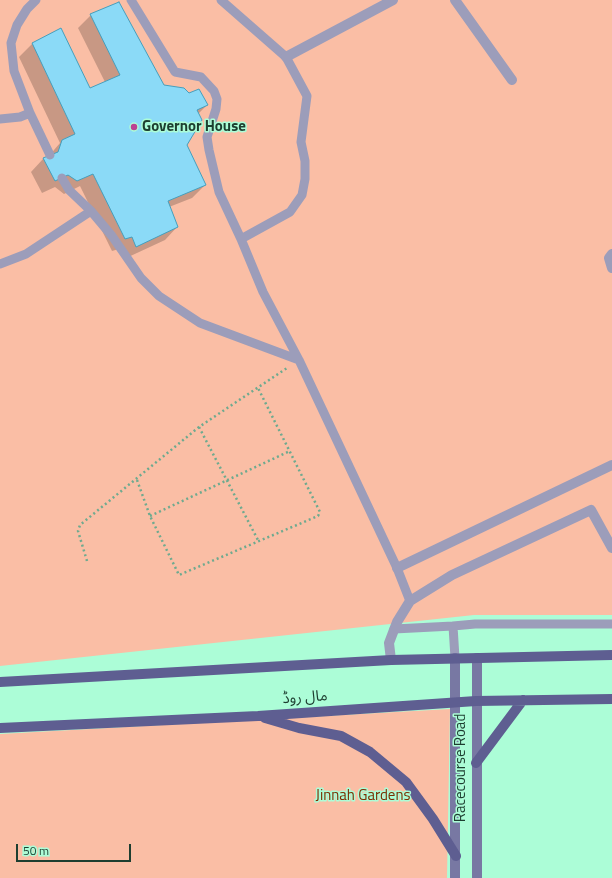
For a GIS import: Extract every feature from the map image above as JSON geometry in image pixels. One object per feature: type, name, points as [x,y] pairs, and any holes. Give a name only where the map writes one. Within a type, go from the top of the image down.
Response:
[{"type":"main road","points":[[0,682],[391,660],[612,656]]},
{"type":"main road","name":"Racecourse Road","points":[[455,658],[457,703],[456,878]]},
{"type":"main road","name":"Racecourse Road","points":[[477,658],[477,878]]},
{"type":"main road","name":"مال روڈ","points":[[0,728],[258,716],[476,701],[612,699]]},
{"type":"main road","points":[[476,763],[522,700]]},
{"type":"main road","points":[[258,716],[299,728],[341,736],[370,752],[406,782],[433,819],[456,856]]},
{"type":"street","points":[[286,57],[393,0]]},
{"type":"street","points":[[455,0],[512,80]]},
{"type":"street","points":[[612,254],[609,258],[612,268]]},
{"type":"street","points":[[397,568],[612,465]]},
{"type":"street","points":[[391,660],[389,643],[394,629],[410,601],[452,575],[591,510],[612,548]]},
{"type":"lane","points":[[36,0],[27,9],[17,25],[11,43],[14,71],[30,113],[50,155]]},
{"type":"lane","points":[[131,0],[175,72],[202,77],[214,90],[217,100],[216,109],[207,137],[208,150],[219,192],[241,239],[263,292],[299,360],[397,568],[410,601]]},
{"type":"lane","points":[[221,0],[286,57],[307,96],[301,142],[305,161],[305,179],[302,195],[290,212],[241,239]]},
{"type":"lane","points":[[0,118],[20,117],[30,113]]},
{"type":"lane","points":[[62,178],[70,190],[91,211],[112,236],[141,278],[160,296],[200,322],[299,360]]},
{"type":"lane","points":[[0,264],[26,254],[91,211]]},
{"type":"lane","points":[[394,629],[475,624],[612,624]]},
{"type":"lane","points":[[453,626],[455,658]]},
{"type":"path","points":[[87,561],[78,531],[80,525],[137,480],[199,427],[299,360]]},
{"type":"path","points":[[137,480],[150,516],[180,575],[320,515],[258,388]]},
{"type":"path","points":[[199,427],[260,542]]},
{"type":"path","points":[[150,516],[290,451]]},
{"type":"green space","name":"Governor House","points":[[0,0],[612,0],[612,615],[474,615],[0,666]]},
{"type":"green space","name":"Jinnah Gardens","points":[[450,709],[447,878],[0,878],[0,734]]},
{"type":"building","name":"Governor House","points":[[119,2],[164,85],[184,88],[189,93],[199,89],[208,105],[197,110],[202,120],[187,145],[206,185],[168,201],[178,227],[136,247],[132,237],[125,239],[93,174],[77,181],[68,175],[55,181],[43,158],[58,152],[62,140],[75,134],[32,43],[61,28],[90,88],[120,75],[90,14]]},
{"type":"place","name":"Governor House","points":[[134,127]]}]
